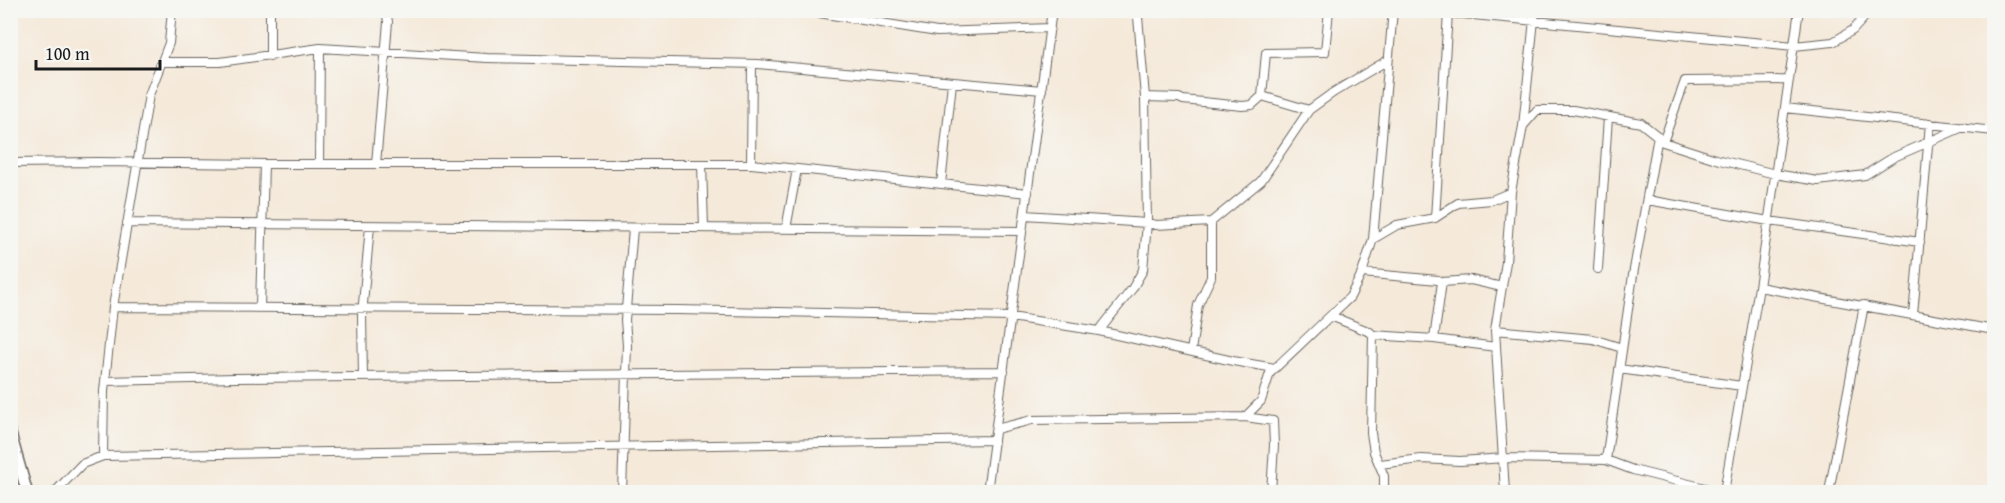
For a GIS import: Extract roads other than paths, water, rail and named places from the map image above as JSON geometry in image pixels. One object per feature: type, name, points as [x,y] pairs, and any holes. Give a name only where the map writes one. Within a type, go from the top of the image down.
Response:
[{"type":"main road","points":[[10,432],[27,492]]},
{"type":"street","points":[[103,456],[105,381],[113,307],[149,96],[169,43],[172,10]]},
{"type":"street","points":[[270,10],[270,56]]},
{"type":"street","points":[[376,164],[388,22],[386,10]]},
{"type":"street","points":[[775,10],[813,12],[937,32],[1050,28]]},
{"type":"street","points":[[987,492],[1052,10]]},
{"type":"street","points":[[1099,331],[1132,289],[1143,270],[1146,223],[1145,97],[1138,17],[1140,10]]},
{"type":"street","points":[[1145,97],[1252,105],[1262,96],[1266,53],[1325,52],[1329,10]]},
{"type":"street","points":[[1245,417],[1261,401],[1270,373],[1350,297],[1362,273],[1373,240],[1393,10]]},
{"type":"street","points":[[1421,10],[1794,46],[1833,42],[1853,30],[1871,10]]},
{"type":"street","points":[[1505,492],[1495,330],[1502,287],[1511,192],[1523,126],[1535,10]]},
{"type":"street","points":[[1380,464],[1421,459],[1606,460],[1633,470],[1722,492],[1759,287],[1799,10]]},
{"type":"street","points":[[1435,218],[1448,13]]},
{"type":"street","points":[[162,62],[220,62],[320,48],[487,58],[752,64],[1042,90]]},
{"type":"street","points":[[319,164],[320,48]]},
{"type":"street","points":[[1025,215],[1156,225],[1211,222],[1261,181],[1309,110],[1388,60]]},
{"type":"street","points":[[751,164],[752,64]]},
{"type":"street","points":[[1606,460],[1647,200],[1661,139],[1685,81],[1789,80]]},
{"type":"street","points":[[941,184],[952,83]]},
{"type":"street","points":[[1262,96],[1309,110]]},
{"type":"street","points":[[1785,108],[1995,130]]},
{"type":"street","points":[[1523,126],[1537,110],[1573,110],[1641,123],[1661,139],[1716,159],[1775,174],[1818,181],[1865,175],[1894,157],[1963,127]]},
{"type":"street","points":[[1598,269],[1608,117]]},
{"type":"street","points":[[1913,315],[1930,123]]},
{"type":"street","points":[[10,163],[751,164],[1028,194]]},
{"type":"street","points":[[260,308],[264,164]]},
{"type":"street","points":[[702,164],[704,228]]},
{"type":"street","points":[[786,229],[797,169]]},
{"type":"street","points":[[1373,240],[1397,225],[1435,218],[1458,203],[1492,200],[1511,192]]},
{"type":"street","points":[[1647,200],[1769,221],[1920,242]]},
{"type":"street","points":[[1191,351],[1198,305],[1211,277],[1211,222]]},
{"type":"street","points":[[127,223],[1022,231]]},
{"type":"street","points":[[363,377],[363,308],[370,226]]},
{"type":"street","points":[[622,492],[626,310],[633,229]]},
{"type":"street","points":[[1362,273],[1442,282],[1471,280],[1502,287]]},
{"type":"street","points":[[1434,339],[1442,282]]},
{"type":"street","points":[[1759,287],[1994,330]]},
{"type":"street","points":[[1828,492],[1864,305]]},
{"type":"street","points":[[113,307],[626,310],[1011,317],[1099,331],[1275,368]]},
{"type":"street","points":[[1331,316],[1374,335],[1434,339],[1496,348]]},
{"type":"street","points":[[1495,330],[1593,339],[1622,348]]},
{"type":"street","points":[[1374,335],[1371,433],[1374,453],[1384,476],[1384,492]]},
{"type":"street","points":[[1619,369],[1742,386]]},
{"type":"street","points":[[105,381],[1004,371]]},
{"type":"street","points":[[996,429],[1032,420],[1245,417],[1273,421],[1271,492]]},
{"type":"street","points":[[55,492],[82,464],[103,456],[994,440]]}]
